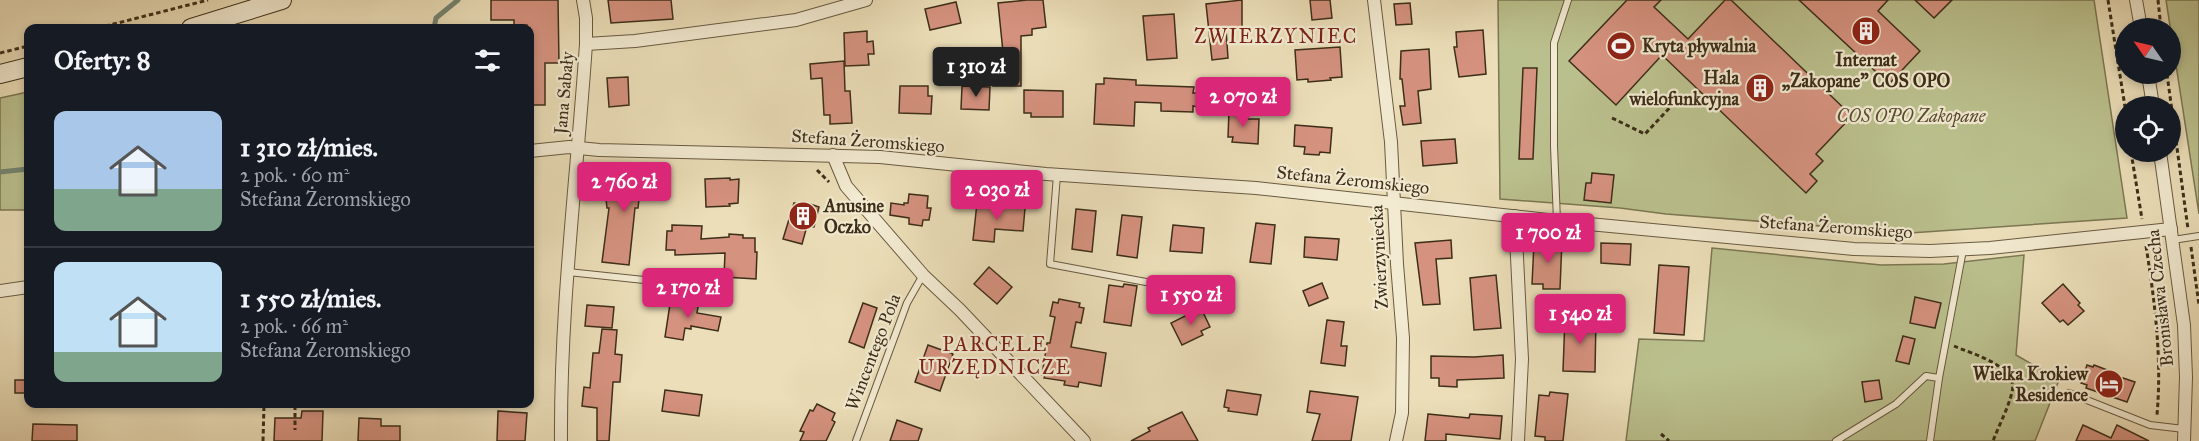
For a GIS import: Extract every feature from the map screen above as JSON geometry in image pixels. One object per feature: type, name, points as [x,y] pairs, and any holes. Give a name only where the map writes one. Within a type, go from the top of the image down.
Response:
[{"type":"street","points":[[204,24],[282,0]]},
{"type":"street","name":"Jana Sabały","points":[[561,441],[561,386],[568,272],[586,44],[583,0]]},
{"type":"street","points":[[586,44],[635,41],[796,20],[866,0]]},
{"type":"street","name":"Zwierzyniecka","points":[[1374,0],[1391,142],[1403,338],[1402,413],[1396,441]]},
{"type":"street","points":[[2136,0],[2139,18]]},
{"type":"street","points":[[0,74],[24,68]]},
{"type":"street","name":"Stefana Żeromskiego","points":[[534,151],[578,148],[880,157],[1057,174],[1256,188],[1557,221],[1854,249],[1930,251],[1990,248],[2144,233],[2172,234]]},
{"type":"street","points":[[833,155],[846,186],[923,275],[960,310],[1084,441]]},
{"type":"street","name":"Bronisława Czecha","points":[[2161,162],[2185,339],[2184,435]]},
{"type":"street","points":[[1515,216],[1522,360],[1518,441]]},
{"type":"street","points":[[0,291],[24,288]]},
{"type":"lane","points":[[1557,221],[1554,43],[1568,0]]},
{"type":"lane","points":[[1057,174],[1050,264],[1146,282]]},
{"type":"lane","points":[[2172,234],[2199,236]]},
{"type":"lane","points":[[1930,441],[1939,378],[1964,249]]},
{"type":"lane","points":[[568,272],[700,285]]},
{"type":"lane","name":"Wincentego Pola","points":[[856,441],[907,303],[923,275]]},
{"type":"lane","points":[[1836,441],[1896,404],[1926,376],[1939,378]]},
{"type":"lane","points":[[2069,393],[2184,435]]},
{"type":"path","points":[[114,24],[208,0]]},
{"type":"path","points":[[2108,0],[2123,96]]},
{"type":"path","points":[[2158,0],[2160,18]]},
{"type":"path","points":[[0,53],[24,47]]},
{"type":"path","points":[[2168,84],[2199,304]]},
{"type":"path","points":[[1612,118],[1645,134],[1676,101]]},
{"type":"path","points":[[2133,162],[2156,312],[2160,381],[2156,426]]},
{"type":"path","points":[[1946,343],[2002,367],[2012,380],[2013,390],[1993,441]]},
{"type":"path","points":[[263,441],[264,408]]},
{"type":"path","points":[[295,408],[296,430]]},
{"type":"path","points":[[1661,434],[1669,441]]},
{"type":"green space","name":"COS OPO Zakopane","points":[[1498,0],[2094,0],[2115,139],[2115,162],[2119,162],[2127,218],[1910,233],[1500,199]]},
{"type":"green space","points":[[2166,0],[2199,0],[2199,214],[2179,84],[2181,84],[2181,18],[2169,18]]},
{"type":"green space","points":[[24,93],[24,210],[0,210],[0,98]]},
{"type":"green space","points":[[1712,248],[1881,265],[1944,264],[2024,255],[2016,355],[2059,380],[2035,441],[1626,441],[1639,339],[1704,341]]},
{"type":"building","points":[[491,0],[558,0],[559,63],[545,63],[545,105],[534,105],[534,24],[514,24],[514,20],[491,20]]},
{"type":"building","points":[[608,0],[671,0],[673,19],[611,23]]},
{"type":"building","points":[[1043,0],[1046,27],[1032,29],[1032,35],[1021,36],[1021,86],[993,86],[995,52],[1003,52],[998,3]]},
{"type":"building","points":[[1242,0],[1242,27],[1226,29],[1228,58],[1212,60],[1206,4]]},
{"type":"building","points":[[1310,0],[1330,0],[1332,18],[1312,20]]},
{"type":"building","name":"Hala wielofunkcyjna","points":[[1627,0],[1661,0],[1654,7],[1688,39],[1725,0],[1731,0],[1852,116],[1816,154],[1823,161],[1810,174],[1817,181],[1806,193],[1662,55],[1616,105],[1569,61]]},
{"type":"building","name":"Internat „Zakopane” COS OPO","points":[[1799,0],[1888,0],[1878,11],[1920,51],[1889,84]]},
{"type":"building","points":[[1915,0],[1952,0],[1934,18]]},
{"type":"building","points":[[956,2],[961,23],[930,30],[925,9]]},
{"type":"building","points":[[1410,3],[1412,24],[1396,25],[1394,4]]},
{"type":"building","points":[[1174,14],[1177,58],[1147,60],[1143,16]]},
{"type":"building","points":[[1483,30],[1486,74],[1459,77],[1454,47],[1457,47],[1456,32]]},
{"type":"building","points":[[867,31],[867,42],[873,41],[874,54],[868,54],[869,65],[845,66],[844,33]]},
{"type":"building","points":[[1340,47],[1342,77],[1308,82],[1308,79],[1297,80],[1295,50]]},
{"type":"building","points":[[1429,49],[1431,89],[1418,91],[1421,123],[1403,125],[1400,106],[1405,106],[1402,79],[1400,79],[1401,51]]},
{"type":"building","points":[[844,61],[845,91],[850,91],[852,123],[830,124],[830,115],[824,115],[822,78],[811,79],[810,64]]},
{"type":"building","points":[[1523,68],[1537,68],[1533,159],[1519,159]]},
{"type":"building","points":[[628,77],[629,105],[609,107],[607,78]]},
{"type":"building","points":[[1104,78],[1136,80],[1136,85],[1194,87],[1193,93],[1198,93],[1198,107],[1193,106],[1193,112],[1161,111],[1161,103],[1135,102],[1134,126],[1094,124],[1096,84],[1104,84]]},
{"type":"building","points":[[900,86],[928,86],[928,96],[932,96],[931,114],[899,113]]},
{"type":"building","points":[[962,86],[990,87],[989,110],[961,109]]},
{"type":"building","points":[[1024,90],[1063,91],[1063,117],[1031,117],[1031,113],[1024,113]]},
{"type":"building","points":[[1229,111],[1247,111],[1247,119],[1259,119],[1258,144],[1232,142],[1233,137],[1228,137]]},
{"type":"building","points":[[1295,125],[1332,128],[1330,153],[1304,154],[1305,147],[1294,146]]},
{"type":"building","points":[[1455,139],[1457,163],[1423,166],[1421,141]]},
{"type":"building","points":[[614,170],[627,170],[627,176],[657,176],[655,199],[639,199],[638,208],[635,208],[629,265],[602,262],[609,208],[607,208],[606,199],[606,176],[614,176]]},
{"type":"building","points":[[1592,173],[1614,175],[1611,203],[1584,200],[1586,183],[1591,183]]},
{"type":"building","points":[[730,178],[730,180],[739,179],[738,203],[729,204],[730,206],[706,207],[705,179]]},
{"type":"building","points":[[909,194],[928,196],[927,208],[931,208],[929,220],[923,220],[922,226],[909,224],[909,218],[890,215],[891,203],[904,205],[908,203]]},
{"type":"building","name":"Anusine Oczko","points":[[804,202],[819,207],[814,227],[807,226],[802,244],[783,239],[794,203],[802,205]]},
{"type":"building","points":[[977,203],[1025,208],[1023,231],[995,229],[994,242],[973,240]]},
{"type":"building","points":[[1076,209],[1096,211],[1092,252],[1072,249]]},
{"type":"building","points":[[1122,215],[1142,217],[1137,258],[1117,255]]},
{"type":"building","points":[[1256,223],[1275,225],[1271,264],[1250,262]]},
{"type":"building","points":[[672,225],[702,226],[701,239],[729,237],[729,234],[743,235],[743,238],[755,238],[756,279],[724,277],[725,253],[675,255],[675,250],[666,250],[667,231],[672,231]]},
{"type":"building","points":[[1173,225],[1204,228],[1202,253],[1170,251]]},
{"type":"building","points":[[1305,237],[1339,239],[1337,260],[1304,257]]},
{"type":"building","points":[[1451,240],[1452,258],[1436,259],[1440,304],[1423,305],[1415,243]]},
{"type":"building","points":[[1545,240],[1562,240],[1560,289],[1543,289],[1543,284],[1532,284],[1534,243],[1545,243]]},
{"type":"building","points":[[1601,243],[1631,244],[1630,265],[1601,263]]},
{"type":"building","points":[[1659,265],[1689,267],[1684,335],[1654,333]]},
{"type":"building","points":[[989,267],[1012,287],[997,304],[974,284]]},
{"type":"building","points":[[1496,275],[1501,328],[1474,330],[1470,278]]},
{"type":"building","points":[[1322,283],[1328,298],[1309,306],[1303,291]]},
{"type":"building","points":[[1124,284],[1137,286],[1131,326],[1104,322],[1109,285],[1123,287]]},
{"type":"building","points":[[2063,284],[2084,311],[2068,325],[2063,320],[2060,322],[2042,303]]},
{"type":"building","points":[[676,297],[699,301],[697,313],[721,317],[718,331],[691,326],[691,329],[685,328],[683,340],[665,337],[670,304],[675,305]]},
{"type":"building","points":[[1915,297],[1941,303],[1935,328],[1910,323]]},
{"type":"building","points":[[1059,299],[1080,303],[1079,307],[1084,308],[1081,323],[1076,322],[1071,347],[1106,353],[1101,386],[1079,382],[1078,387],[1064,385],[1065,381],[1044,378],[1045,375],[1042,375],[1047,343],[1050,343],[1055,317],[1050,316],[1053,302],[1058,303]]},
{"type":"building","points":[[863,303],[877,308],[864,348],[849,342]]},
{"type":"building","points":[[587,305],[614,307],[612,328],[585,326]]},
{"type":"building","points":[[1201,308],[1210,327],[1201,331],[1203,335],[1182,345],[1171,323]]},
{"type":"building","points":[[1565,317],[1596,318],[1595,372],[1563,371]]},
{"type":"building","points":[[1327,320],[1344,322],[1341,346],[1347,346],[1345,366],[1321,363]]},
{"type":"building","points":[[602,329],[617,330],[615,354],[622,355],[620,382],[613,382],[609,441],[597,441],[597,408],[582,406],[584,387],[590,388],[593,353],[599,353]]},
{"type":"building","points":[[1903,336],[1915,339],[1909,364],[1896,361]]},
{"type":"building","points":[[928,345],[953,354],[940,391],[915,382]]},
{"type":"building","points":[[1503,355],[1504,378],[1457,380],[1457,387],[1439,386],[1439,378],[1431,378],[1431,356]]},
{"type":"building","name":"Wielka Krokiew Residence","points":[[2087,365],[2093,367],[2094,365],[2135,382],[2127,402],[2086,388],[2087,385],[2081,383]]},
{"type":"building","points":[[15,380],[24,380],[24,393],[15,393]]},
{"type":"building","points":[[1879,380],[1882,399],[1865,402],[1862,382]]},
{"type":"building","points":[[665,390],[702,395],[699,416],[662,411]]},
{"type":"building","points":[[1227,390],[1261,395],[1257,415],[1228,411],[1229,408],[1224,407]]},
{"type":"building","points":[[1310,391],[1358,397],[1351,441],[1312,441],[1320,414],[1307,412]]},
{"type":"building","points":[[1550,392],[1568,394],[1563,441],[1545,441],[1545,437],[1535,436],[1539,395],[1549,396]]},
{"type":"building","points":[[817,404],[835,413],[832,420],[835,422],[826,441],[800,441],[804,432],[800,431],[810,410],[813,411]]},
{"type":"building","points":[[302,411],[323,411],[322,441],[274,441],[275,418],[301,418]]},
{"type":"building","points":[[498,411],[527,413],[525,441],[497,441]]},
{"type":"building","points":[[1182,412],[1198,441],[1131,441],[1150,431],[1148,428]]},
{"type":"building","points":[[1428,414],[1469,418],[1470,414],[1502,416],[1500,439],[1446,434],[1446,441],[1425,441]]},
{"type":"building","points":[[359,418],[381,419],[381,426],[400,426],[400,441],[358,441]]},
{"type":"building","points":[[897,420],[922,429],[918,441],[890,441]]},
{"type":"building","points":[[33,424],[77,425],[77,441],[32,441]]},
{"type":"building","points":[[2083,425],[2111,438],[2117,425],[2149,441],[2076,441]]},
{"type":"waterway","points":[[435,24],[436,18],[458,0]]},
{"type":"waterway","points":[[0,172],[24,169]]},
{"type":"place","name":"Internat „Zakopane” COS OPO","points":[[1866,31]]},
{"type":"place","name":"Kryta pływalnia","points":[[1621,46]]},
{"type":"place","name":"Hala wielofunkcyjna","points":[[1760,88]]},
{"type":"place","name":"Anusine Oczko","points":[[803,216]]},
{"type":"place","name":"Wielka Krokiew Residence","points":[[2109,384]]},
{"type":"district","name":"ZWIERZYNIEC","points":[[1276,36]]},
{"type":"district","name":"PARCELE URZĘDNICZE","points":[[995,356]]}]
